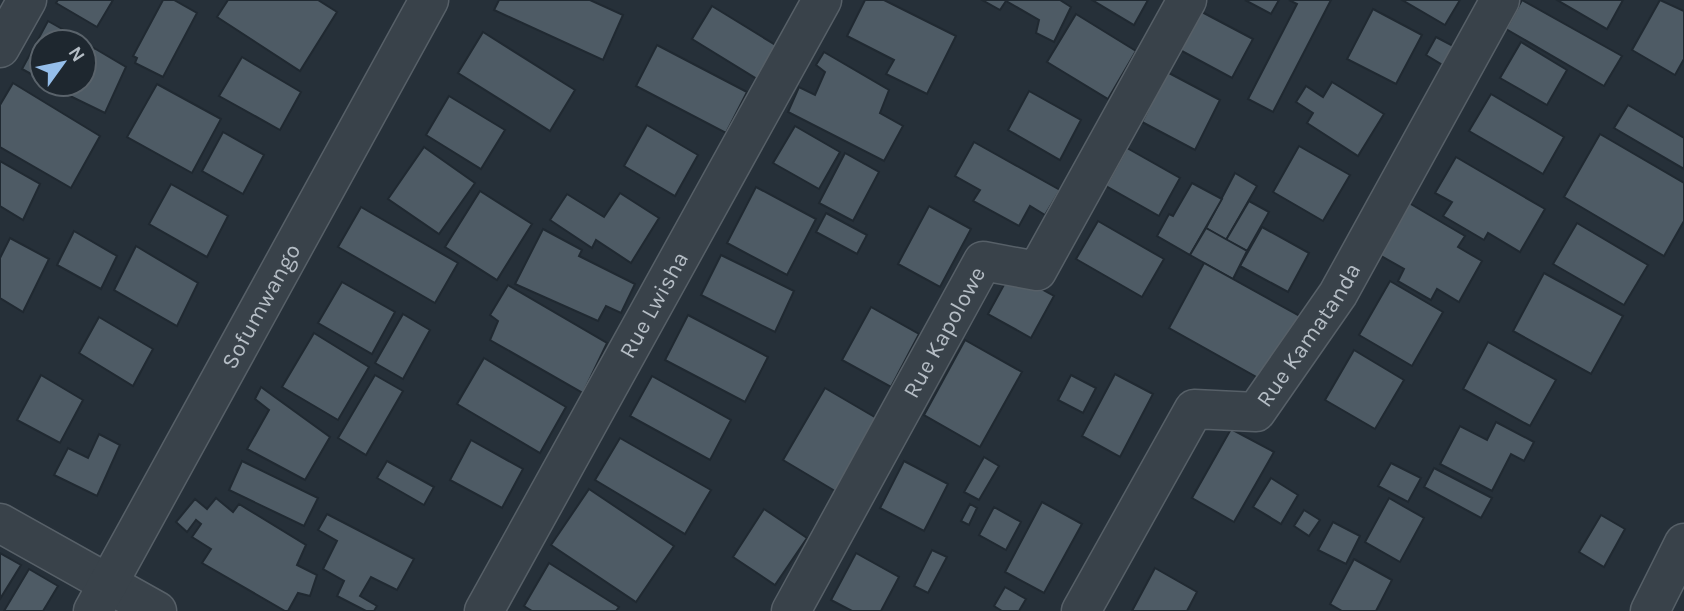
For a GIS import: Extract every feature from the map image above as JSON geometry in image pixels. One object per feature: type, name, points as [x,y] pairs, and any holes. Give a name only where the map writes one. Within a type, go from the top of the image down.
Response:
[{"type":"street","points":[[0,48],[27,0]]},
{"type":"street","name":"Sofumwango","points":[[100,597],[429,0]]},
{"type":"street","name":"Rue Lwisha","points":[[484,611],[822,0]]},
{"type":"street","name":"Rue Kapolowe","points":[[791,611],[983,261],[1037,271],[1187,0]]},
{"type":"street","name":"Rue Kamatanda","points":[[1081,611],[1194,409],[1256,412],[1338,294],[1500,0]]},
{"type":"street","points":[[0,523],[100,597],[157,611]]},
{"type":"street","points":[[1650,611],[1684,543]]},
{"type":"building","points":[[58,0],[113,0],[97,27],[56,3]]},
{"type":"building","points":[[163,0],[174,0],[197,13],[163,77],[135,63],[137,58],[133,56]]},
{"type":"building","points":[[228,0],[318,0],[337,12],[300,71],[217,17]]},
{"type":"building","points":[[499,0],[590,0],[623,15],[603,60],[494,10]]},
{"type":"building","points":[[865,0],[884,0],[956,36],[927,94],[886,74],[894,60],[847,36]]},
{"type":"building","points":[[982,0],[1060,0],[1071,7],[1054,42],[1036,33],[1039,20],[1006,1],[1000,10]]},
{"type":"building","points":[[1092,0],[1148,0],[1134,25]]},
{"type":"building","points":[[1245,0],[1279,0],[1271,14]]},
{"type":"building","points":[[1289,0],[1331,0],[1273,112],[1248,99],[1297,4]]},
{"type":"building","points":[[1402,0],[1460,0],[1445,25]]},
{"type":"building","points":[[1522,0],[1622,56],[1604,86],[1506,29]]},
{"type":"building","points":[[1557,0],[1623,0],[1607,29]]},
{"type":"building","points":[[1660,0],[1684,11],[1684,59],[1675,75],[1632,50]]},
{"type":"building","points":[[712,6],[782,49],[762,82],[692,39]]},
{"type":"building","points":[[1373,9],[1422,35],[1396,84],[1347,59]]},
{"type":"building","points":[[1200,11],[1253,39],[1232,78],[1180,50]]},
{"type":"building","points":[[1076,14],[1136,51],[1108,99],[1047,62]]},
{"type":"building","points":[[48,21],[60,28],[44,28]]},
{"type":"building","points":[[483,32],[575,90],[550,131],[458,73]]},
{"type":"building","points":[[1436,37],[1457,48],[1446,67],[1426,55]]},
{"type":"building","points":[[1521,42],[1567,70],[1547,105],[1500,78]]},
{"type":"building","points":[[657,45],[747,92],[726,133],[636,86]]},
{"type":"building","points":[[98,50],[126,67],[105,113],[74,98],[98,98]]},
{"type":"building","points":[[824,52],[889,90],[880,113],[903,126],[884,161],[788,112],[799,87],[815,95],[825,72],[816,65]]},
{"type":"building","points":[[242,57],[301,92],[280,130],[219,96]]},
{"type":"building","points":[[28,58],[28,72],[22,69]]},
{"type":"building","points":[[1167,72],[1220,100],[1195,150],[1142,122]]},
{"type":"building","points":[[1332,82],[1384,114],[1358,156],[1307,123],[1313,113],[1296,102],[1306,86],[1323,97]]},
{"type":"building","points":[[13,83],[28,92],[28,98],[38,98],[100,136],[71,188],[0,147],[0,105]]},
{"type":"building","points":[[157,84],[221,119],[192,173],[127,137]]},
{"type":"building","points":[[1029,91],[1081,120],[1060,160],[1008,130]]},
{"type":"building","points":[[1491,94],[1564,137],[1543,174],[1469,131]]},
{"type":"building","points":[[449,96],[505,130],[481,169],[426,135]]},
{"type":"building","points":[[1628,105],[1684,138],[1684,169],[1614,128]]},
{"type":"building","points":[[647,125],[698,155],[675,196],[624,166]]},
{"type":"building","points":[[795,126],[840,152],[819,189],[773,163]]},
{"type":"building","points":[[223,132],[264,155],[243,194],[202,171]]},
{"type":"building","points":[[1600,134],[1684,183],[1684,221],[1664,256],[1564,197]]},
{"type":"building","points":[[974,142],[1060,190],[1045,215],[1030,206],[1019,226],[973,201],[980,190],[955,176]]},
{"type":"building","points":[[1299,146],[1350,175],[1323,221],[1273,192]]},
{"type":"building","points":[[424,147],[475,183],[439,234],[388,199]]},
{"type":"building","points":[[1127,148],[1180,178],[1159,216],[1106,186]]},
{"type":"building","points":[[845,153],[879,172],[853,221],[819,203]]},
{"type":"building","points":[[1456,157],[1545,209],[1520,252],[1488,233],[1484,240],[1443,216],[1452,202],[1435,193]]},
{"type":"building","points":[[0,161],[40,184],[23,220],[0,206]]},
{"type":"building","points":[[1235,173],[1257,186],[1226,240],[1206,228]]},
{"type":"building","points":[[1192,183],[1222,199],[1190,255],[1157,236],[1169,214],[1173,216]]},
{"type":"building","points":[[171,184],[228,216],[207,257],[149,224]]},
{"type":"building","points":[[756,187],[816,219],[787,275],[727,243]]},
{"type":"building","points":[[480,191],[532,224],[497,280],[445,247]]},
{"type":"building","points":[[620,193],[659,218],[631,263],[596,240],[592,248],[550,220],[567,194],[604,217]]},
{"type":"building","points":[[1404,200],[1465,236],[1458,247],[1482,261],[1459,302],[1437,289],[1431,300],[1398,281],[1404,269],[1374,252]]},
{"type":"building","points":[[1249,201],[1269,212],[1247,251],[1226,240]]},
{"type":"building","points":[[929,206],[971,229],[940,287],[898,264]]},
{"type":"building","points":[[361,207],[458,263],[435,303],[338,247]]},
{"type":"building","points":[[826,213],[867,235],[857,254],[816,232]]},
{"type":"building","points":[[1098,221],[1164,259],[1142,297],[1076,259]]},
{"type":"building","points":[[1577,223],[1648,265],[1624,305],[1553,264]]},
{"type":"building","points":[[1262,227],[1309,253],[1288,292],[1240,266]]},
{"type":"building","points":[[1206,228],[1247,251],[1233,279],[1190,255]]},
{"type":"building","points":[[543,229],[582,250],[579,256],[635,284],[621,313],[606,306],[598,321],[515,284]]},
{"type":"building","points":[[74,231],[117,256],[101,289],[57,265]]},
{"type":"building","points":[[10,238],[49,259],[23,312],[0,298],[0,258]]},
{"type":"building","points":[[136,246],[198,283],[177,326],[114,290]]},
{"type":"building","points":[[721,255],[794,291],[775,332],[701,295]]},
{"type":"building","points":[[1204,263],[1305,319],[1269,384],[1169,328]]},
{"type":"building","points":[[1011,272],[1054,296],[1031,338],[988,314]]},
{"type":"building","points":[[1544,273],[1623,316],[1591,374],[1513,331]]},
{"type":"building","points":[[1390,281],[1443,312],[1412,366],[1359,335]]},
{"type":"building","points":[[342,282],[395,312],[372,354],[318,323]]},
{"type":"building","points":[[508,285],[607,343],[583,393],[490,340],[498,321],[490,315]]},
{"type":"building","points":[[871,307],[919,334],[891,387],[842,360]]},
{"type":"building","points":[[403,314],[430,330],[403,379],[375,363]]},
{"type":"building","points":[[688,315],[768,357],[745,402],[665,360]]},
{"type":"building","points":[[99,317],[153,349],[133,386],[79,353]]},
{"type":"building","points":[[314,333],[369,367],[338,420],[282,387]]},
{"type":"building","points":[[965,340],[1022,372],[980,447],[924,415]]},
{"type":"building","points":[[1488,342],[1556,380],[1530,426],[1463,389]]},
{"type":"building","points":[[1354,350],[1404,380],[1375,429],[1325,400]]},
{"type":"building","points":[[484,358],[566,407],[540,453],[457,404]]},
{"type":"building","points":[[1115,374],[1153,394],[1120,457],[1082,436]]},
{"type":"building","points":[[41,375],[83,400],[60,443],[17,420]]},
{"type":"building","points":[[375,375],[403,391],[366,455],[338,438]]},
{"type":"building","points":[[1071,375],[1096,388],[1083,413],[1058,400]]},
{"type":"building","points":[[652,376],[731,420],[710,460],[630,416]]},
{"type":"building","points":[[261,387],[330,437],[305,480],[247,449],[269,410],[255,399]]},
{"type":"building","points":[[825,388],[878,419],[835,491],[783,460]]},
{"type":"building","points":[[1496,422],[1534,442],[1524,461],[1511,454],[1492,491],[1440,464],[1460,426],[1487,440]]},
{"type":"building","points":[[1231,429],[1274,452],[1234,522],[1192,498]]},
{"type":"building","points":[[99,434],[120,445],[97,496],[54,475],[68,448],[88,458]]},
{"type":"building","points":[[620,438],[711,490],[685,534],[595,480]]},
{"type":"building","points":[[471,440],[523,469],[502,508],[450,480]]},
{"type":"building","points":[[984,457],[999,466],[979,500],[964,492]]},
{"type":"building","points":[[242,461],[318,498],[304,526],[229,490]]},
{"type":"building","points":[[387,461],[434,487],[424,505],[377,478]]},
{"type":"building","points":[[904,461],[948,484],[924,531],[880,508]]},
{"type":"building","points":[[1391,463],[1421,478],[1408,502],[1378,486]]},
{"type":"building","points":[[1434,468],[1492,498],[1481,518],[1424,487]]},
{"type":"building","points":[[1271,478],[1298,495],[1281,524],[1253,507]]},
{"type":"building","points":[[589,489],[674,546],[636,602],[551,545]]},
{"type":"building","points":[[216,498],[233,512],[239,504],[306,545],[297,565],[317,575],[310,596],[298,593],[288,611],[285,611],[202,563],[211,549],[192,537],[201,524],[196,520],[187,532],[176,522],[195,499],[207,509]]},
{"type":"building","points":[[1389,498],[1424,518],[1400,562],[1365,542]]},
{"type":"building","points":[[1042,502],[1082,524],[1044,593],[1005,572]]},
{"type":"building","points":[[970,504],[977,508],[969,525],[961,521]]},
{"type":"building","points":[[994,507],[1021,522],[1006,550],[979,535]]},
{"type":"building","points":[[764,509],[807,538],[775,585],[733,557]]},
{"type":"building","points":[[1304,510],[1320,520],[1309,536],[1294,526]]},
{"type":"building","points":[[327,514],[414,559],[397,590],[371,577],[360,596],[377,606],[374,611],[366,611],[337,596],[344,581],[323,569],[337,541],[318,530]]},
{"type":"building","points":[[1601,515],[1625,529],[1604,567],[1579,552]]},
{"type":"building","points":[[1333,522],[1360,536],[1346,564],[1318,550]]},
{"type":"building","points":[[932,550],[947,557],[928,593],[914,586]]},
{"type":"building","points":[[0,553],[21,565],[0,599]]},
{"type":"building","points":[[856,553],[899,577],[881,611],[852,611],[831,600]]},
{"type":"building","points":[[1354,559],[1392,580],[1376,611],[1342,611],[1330,604]]},
{"type":"building","points":[[549,563],[619,607],[616,611],[532,611],[524,606]]},
{"type":"building","points":[[1155,568],[1197,592],[1187,611],[1132,611]]},
{"type":"building","points":[[29,569],[58,586],[43,611],[4,611]]},
{"type":"building","points":[[1005,587],[1026,599],[1019,611],[1002,611],[994,606]]}]
